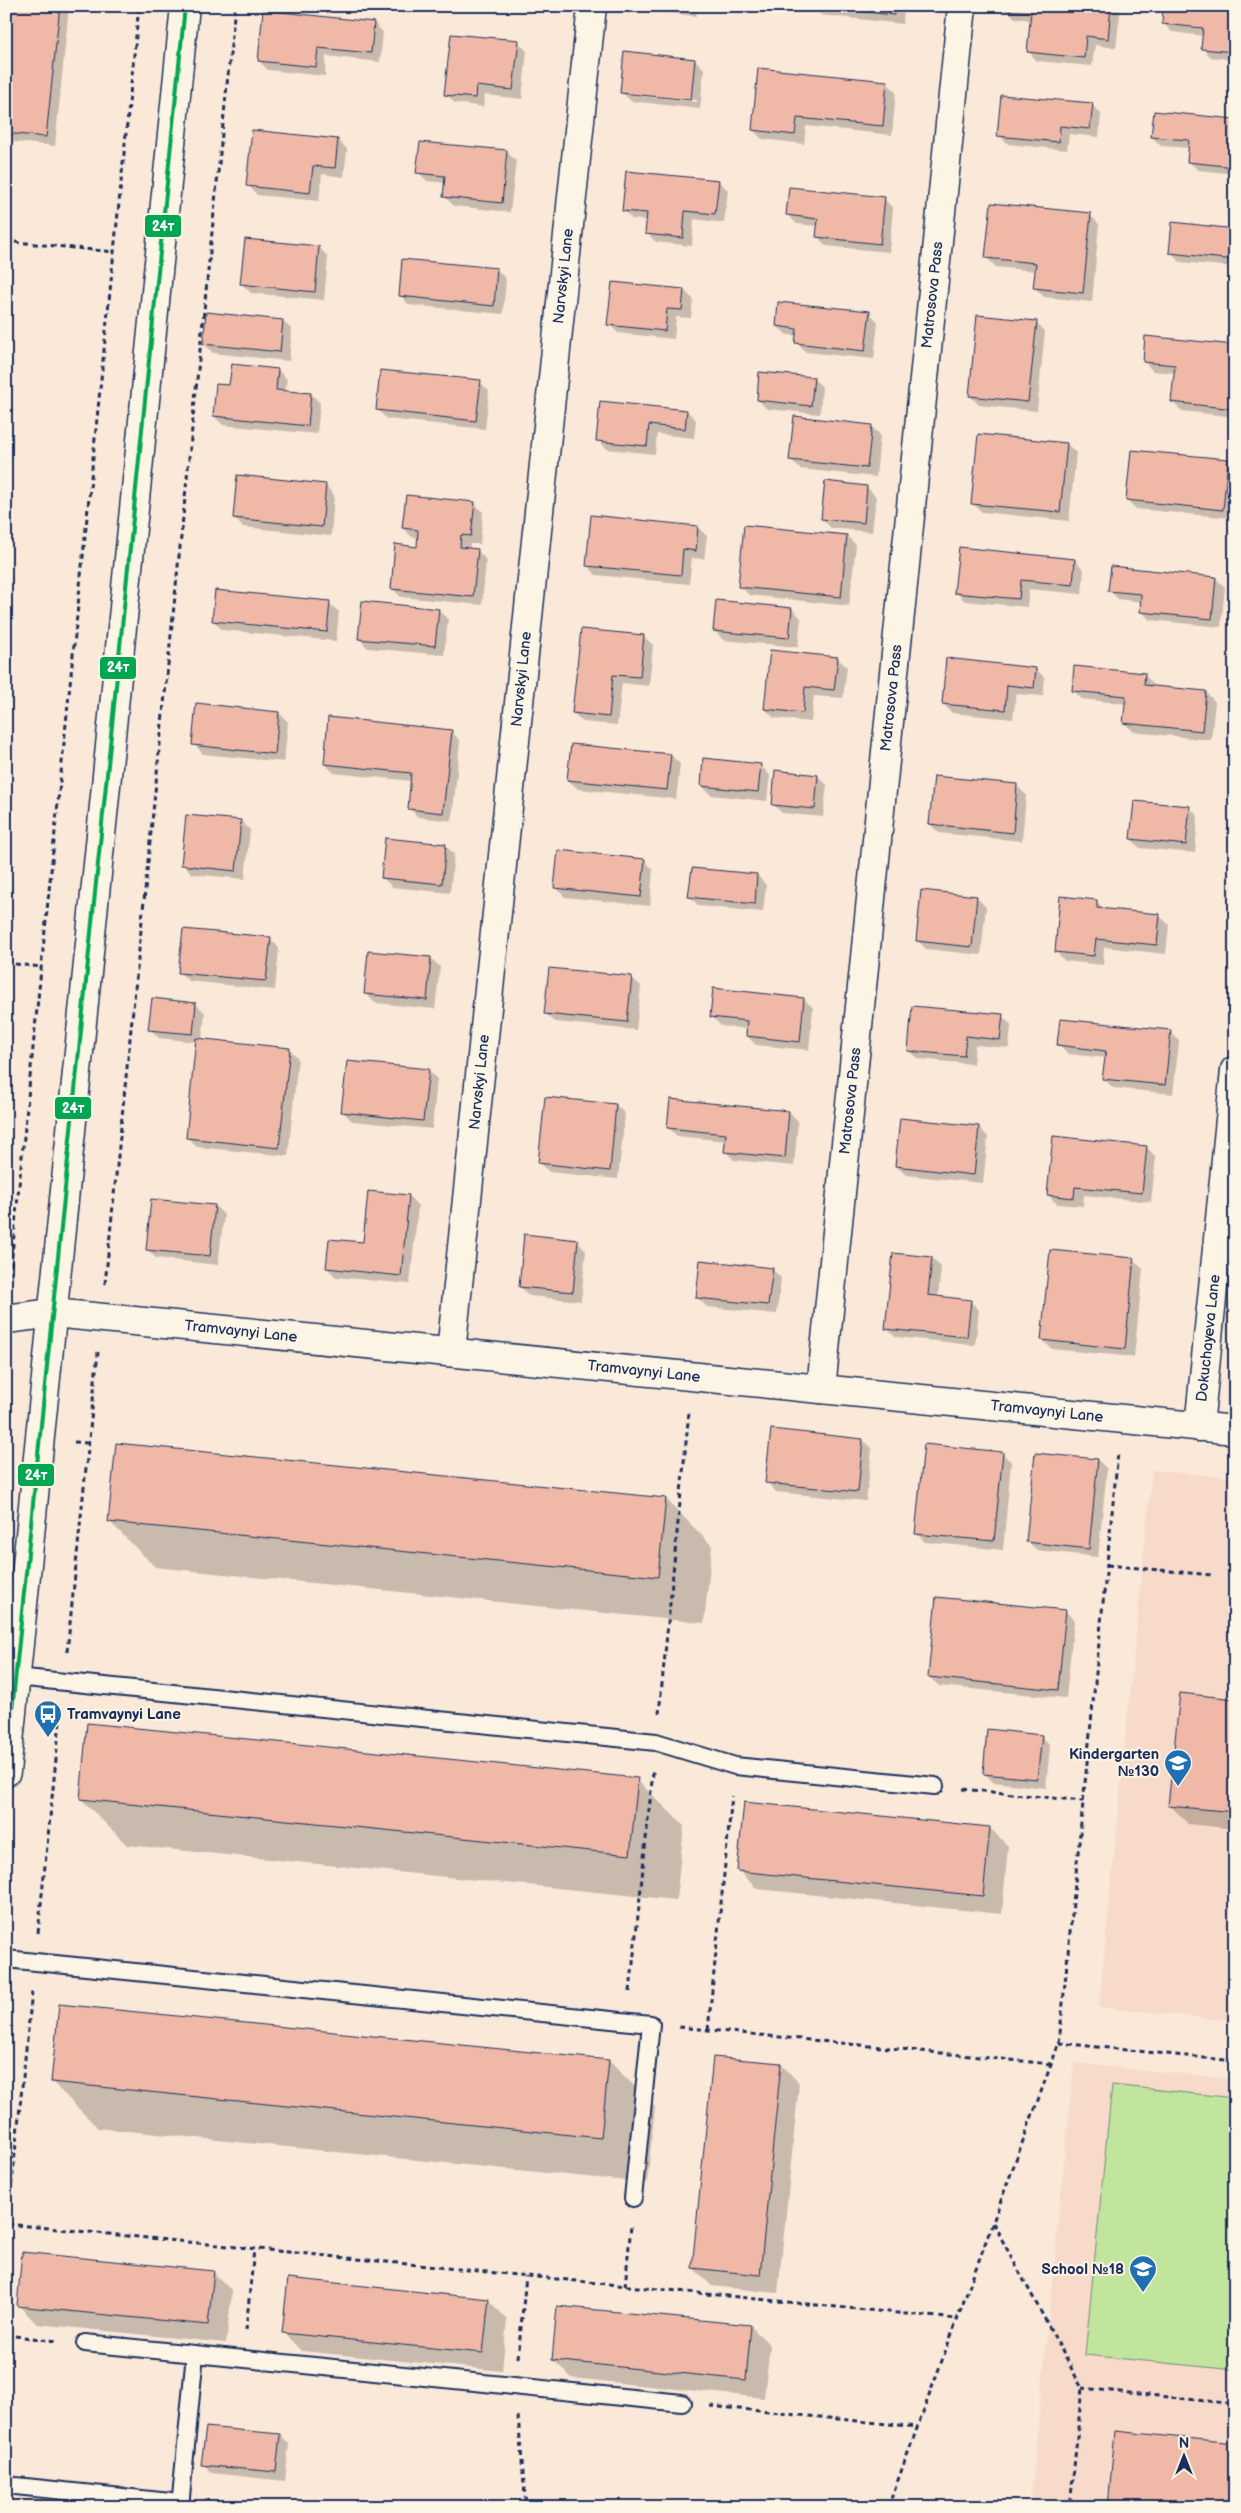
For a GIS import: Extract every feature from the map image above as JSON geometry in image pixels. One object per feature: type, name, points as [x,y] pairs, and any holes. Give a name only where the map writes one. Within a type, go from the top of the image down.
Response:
[{"type":"street","points":[[6,1772],[185,6]]},
{"type":"street","name":"Narvskyi Lane","points":[[451,1352],[592,6]]},
{"type":"street","name":"Matrosova Pass","points":[[821,1389],[962,6]]},
{"type":"street","name":"Dokuchayeva Lane","points":[[1200,1426],[1231,1140],[1235,1070]]},
{"type":"street","name":"Tramvaynyi Lane","points":[[7,1305],[53,1313],[1235,1430]]},
{"type":"lane","points":[[16,1677],[656,1742],[735,1766],[935,1786]]},
{"type":"lane","points":[[6,1958],[651,2024],[633,2198]]},
{"type":"lane","points":[[85,2343],[682,2403]]},
{"type":"lane","points":[[6,2485],[180,2505],[196,2354]]},
{"type":"path","points":[[7,1305],[139,6]]},
{"type":"path","points":[[6,2239],[235,6]]},
{"type":"path","points":[[6,241],[114,252]]},
{"type":"path","points":[[6,963],[41,967]]},
{"type":"path","points":[[628,2022],[693,1376]]},
{"type":"path","points":[[888,2507],[1059,2043],[1121,1418]]},
{"type":"path","points":[[1107,1565],[1212,1575]]},
{"type":"path","points":[[708,2030],[735,1766]]},
{"type":"path","points":[[935,1786],[1083,1800]]},
{"type":"path","points":[[651,2024],[1051,2064]]},
{"type":"path","points":[[1059,2043],[1235,2061]]},
{"type":"path","points":[[625,2286],[633,2198]]},
{"type":"path","points":[[993,2222],[1082,2388],[1070,2507]]},
{"type":"path","points":[[8,2224],[957,2319]]},
{"type":"path","points":[[243,2359],[254,2249]]},
{"type":"path","points":[[526,2276],[515,2386],[526,2507]]},
{"type":"path","points":[[6,2335],[85,2343]]},
{"type":"path","points":[[1082,2388],[1235,2404]]},
{"type":"path","points":[[682,2403],[918,2426]]},
{"type":"shaded area","name":"Kindergarten №130","points":[[1152,1470],[1235,1478],[1235,2021],[1099,2007]]},
{"type":"shaded area","name":"School №18","points":[[1074,2063],[1235,2079],[1235,2507],[1030,2507]]},
{"type":"green space","points":[[1112,2085],[1235,2098],[1235,2370],[1085,2355]]},
{"type":"building","points":[[6,6],[60,6],[46,137],[6,133]]},
{"type":"building","points":[[811,6],[895,6],[894,15]]},
{"type":"building","points":[[1005,6],[1111,6],[1108,39],[1086,36],[1084,58],[1027,52],[1031,12],[1005,10]]},
{"type":"building","points":[[1163,6],[1235,6],[1235,52],[1201,49],[1203,28],[1162,24]]},
{"type":"building","points":[[263,10],[374,22],[371,53],[318,48],[316,67],[258,61]]},
{"type":"building","points":[[451,34],[519,40],[513,90],[476,86],[475,98],[444,95]]},
{"type":"building","points":[[624,51],[695,59],[691,100],[620,93]]},
{"type":"building","points":[[758,68],[887,81],[883,126],[797,118],[795,135],[752,130]]},
{"type":"building","points":[[1001,95],[1093,103],[1090,129],[1060,126],[1059,142],[997,136]]},
{"type":"building","points":[[1154,111],[1235,119],[1235,167],[1187,162],[1189,140],[1151,137]]},
{"type":"building","points":[[252,130],[338,139],[335,168],[313,166],[310,193],[246,186]]},
{"type":"building","points":[[420,142],[507,150],[502,203],[443,197],[445,176],[416,173]]},
{"type":"building","points":[[626,171],[719,180],[715,214],[685,211],[683,238],[645,234],[647,213],[622,211]]},
{"type":"building","points":[[789,187],[885,197],[880,244],[816,237],[818,219],[786,215]]},
{"type":"building","points":[[991,203],[1091,213],[1083,293],[1033,288],[1036,263],[985,258]]},
{"type":"building","points":[[1172,222],[1235,229],[1235,260],[1169,253]]},
{"type":"building","points":[[245,239],[319,246],[315,292],[240,284]]},
{"type":"building","points":[[402,259],[497,268],[494,306],[399,296]]},
{"type":"building","points":[[612,282],[684,289],[682,310],[667,309],[665,331],[607,325]]},
{"type":"building","points":[[778,302],[870,311],[865,351],[795,343],[797,329],[776,326]]},
{"type":"building","points":[[206,312],[283,320],[280,352],[203,344]]},
{"type":"building","points":[[977,315],[1037,321],[1028,402],[969,396]]},
{"type":"building","points":[[1145,336],[1235,345],[1234,409],[1171,402],[1175,365],[1143,362]]},
{"type":"building","points":[[232,364],[278,369],[276,390],[311,393],[308,426],[213,416],[216,384],[229,385]]},
{"type":"building","points":[[380,370],[481,380],[476,421],[376,410]]},
{"type":"building","points":[[759,372],[814,377],[811,406],[757,400]]},
{"type":"building","points":[[600,401],[687,410],[685,429],[649,425],[647,446],[596,441]]},
{"type":"building","points":[[794,416],[872,425],[867,468],[789,460]]},
{"type":"building","points":[[978,434],[1067,443],[1060,512],[971,504]]},
{"type":"building","points":[[1131,450],[1228,459],[1223,510],[1126,500]]},
{"type":"building","points":[[237,475],[326,484],[322,527],[233,518]]},
{"type":"building","points":[[825,481],[867,486],[864,523],[821,519]]},
{"type":"building","points":[[406,495],[475,502],[471,536],[461,535],[460,547],[478,549],[473,597],[391,589],[395,544],[417,547],[418,530],[402,528]]},
{"type":"building","points":[[591,515],[698,526],[696,551],[683,549],[681,575],[586,566]]},
{"type":"building","points":[[744,525],[847,535],[841,597],[738,587]]},
{"type":"building","points":[[959,547],[1075,559],[1073,585],[1021,580],[1019,599],[954,593]]},
{"type":"building","points":[[1111,566],[1216,577],[1212,619],[1140,612],[1141,594],[1108,591]]},
{"type":"building","points":[[215,590],[330,601],[327,632],[212,621]]},
{"type":"building","points":[[716,600],[792,608],[789,638],[713,631]]},
{"type":"building","points":[[362,601],[439,609],[435,646],[358,639]]},
{"type":"building","points":[[581,629],[644,635],[640,677],[613,675],[609,717],[572,713]]},
{"type":"building","points":[[770,650],[838,657],[834,690],[805,687],[803,713],[764,709]]},
{"type":"building","points":[[946,658],[1036,668],[1034,688],[1007,685],[1005,710],[942,704]]},
{"type":"building","points":[[1074,666],[1145,673],[1144,685],[1206,691],[1202,731],[1123,723],[1126,696],[1072,691]]},
{"type":"building","points":[[196,703],[279,712],[275,754],[192,745]]},
{"type":"building","points":[[328,717],[452,730],[443,813],[408,809],[411,773],[324,764]]},
{"type":"building","points":[[571,744],[671,754],[667,790],[567,780]]},
{"type":"building","points":[[703,758],[761,764],[758,792],[701,786]]},
{"type":"building","points":[[775,770],[818,775],[815,809],[772,805]]},
{"type":"building","points":[[934,776],[1017,784],[1013,833],[929,824]]},
{"type":"building","points":[[1134,801],[1190,806],[1186,845],[1130,839]]},
{"type":"building","points":[[186,815],[241,820],[236,871],[181,865]]},
{"type":"building","points":[[385,838],[446,844],[442,884],[381,878]]},
{"type":"building","points":[[558,850],[645,859],[641,897],[554,888]]},
{"type":"building","points":[[692,868],[757,874],[755,904],[688,897]]},
{"type":"building","points":[[921,890],[977,896],[972,947],[916,941]]},
{"type":"building","points":[[1060,896],[1097,900],[1097,908],[1160,914],[1157,945],[1096,939],[1094,956],[1055,952]]},
{"type":"building","points":[[183,929],[271,937],[266,981],[178,973]]},
{"type":"building","points":[[368,951],[431,957],[427,1000],[364,994]]},
{"type":"building","points":[[549,968],[632,976],[627,1022],[544,1014]]},
{"type":"building","points":[[713,988],[804,998],[800,1042],[746,1036],[747,1021],[710,1017]]},
{"type":"building","points":[[152,998],[196,1003],[193,1034],[148,1030]]},
{"type":"building","points":[[912,1006],[1003,1014],[1000,1040],[966,1036],[964,1056],[908,1051]]},
{"type":"building","points":[[1060,1019],[1171,1030],[1165,1085],[1102,1079],[1106,1051],[1057,1045]]},
{"type":"building","points":[[196,1038],[290,1048],[279,1148],[186,1138]]},
{"type":"building","points":[[347,1061],[429,1069],[423,1121],[341,1112]]},
{"type":"building","points":[[545,1097],[616,1104],[610,1171],[538,1163]]},
{"type":"building","points":[[670,1099],[789,1111],[785,1158],[724,1152],[726,1134],[667,1128]]},
{"type":"building","points":[[900,1118],[979,1126],[974,1175],[895,1166]]},
{"type":"building","points":[[1053,1136],[1147,1146],[1142,1193],[1075,1187],[1074,1198],[1047,1195]]},
{"type":"building","points":[[368,1191],[409,1195],[401,1276],[326,1268],[329,1239],[363,1242]]},
{"type":"building","points":[[151,1199],[215,1205],[210,1256],[146,1250]]},
{"type":"building","points":[[524,1234],[578,1240],[573,1292],[519,1287]]},
{"type":"building","points":[[1050,1250],[1134,1258],[1125,1349],[1041,1340]]},
{"type":"building","points":[[893,1253],[932,1257],[928,1295],[971,1300],[967,1337],[885,1329]]},
{"type":"building","points":[[700,1260],[773,1268],[768,1305],[696,1298]]},
{"type":"building","points":[[771,1429],[863,1439],[858,1492],[765,1483]]},
{"type":"building","points":[[116,1443],[666,1498],[658,1577],[108,1522]]},
{"type":"building","points":[[924,1444],[1003,1452],[994,1541],[915,1534]]},
{"type":"building","points":[[1035,1453],[1098,1459],[1089,1549],[1026,1542]]},
{"type":"building","points":[[936,1597],[1066,1610],[1058,1690],[928,1677]]},
{"type":"building","points":[[1180,1693],[1235,1699],[1235,1812],[1168,1806]]},
{"type":"building","points":[[87,1723],[638,1778],[630,1855],[80,1799]]},
{"type":"building","points":[[987,1729],[1042,1735],[1037,1779],[983,1774]]},
{"type":"building","points":[[744,1802],[990,1827],[983,1896],[737,1871]]},
{"type":"building","points":[[59,2004],[609,2060],[601,2138],[51,2082]]},
{"type":"building","points":[[713,2057],[781,2063],[760,2275],[692,2268]]},
{"type":"building","points":[[22,2252],[214,2271],[208,2325],[17,2306]]},
{"type":"building","points":[[288,2278],[489,2299],[483,2353],[282,2333]]},
{"type":"building","points":[[557,2306],[751,2325],[746,2380],[552,2360]]},
{"type":"building","points":[[206,2427],[280,2434],[276,2472],[201,2465]]},
{"type":"building","points":[[1115,2431],[1235,2443],[1235,2507],[1108,2507]]},
{"type":"transit line","name":"24т","points":[[6,1770],[185,6]]},
{"type":"place","name":"Tramvaynyi Lane","points":[[48,1738]]},
{"type":"place","name":"Kindergarten №130","points":[[1178,1787]]},
{"type":"place","name":"School №18","points":[[1143,2293]]}]
